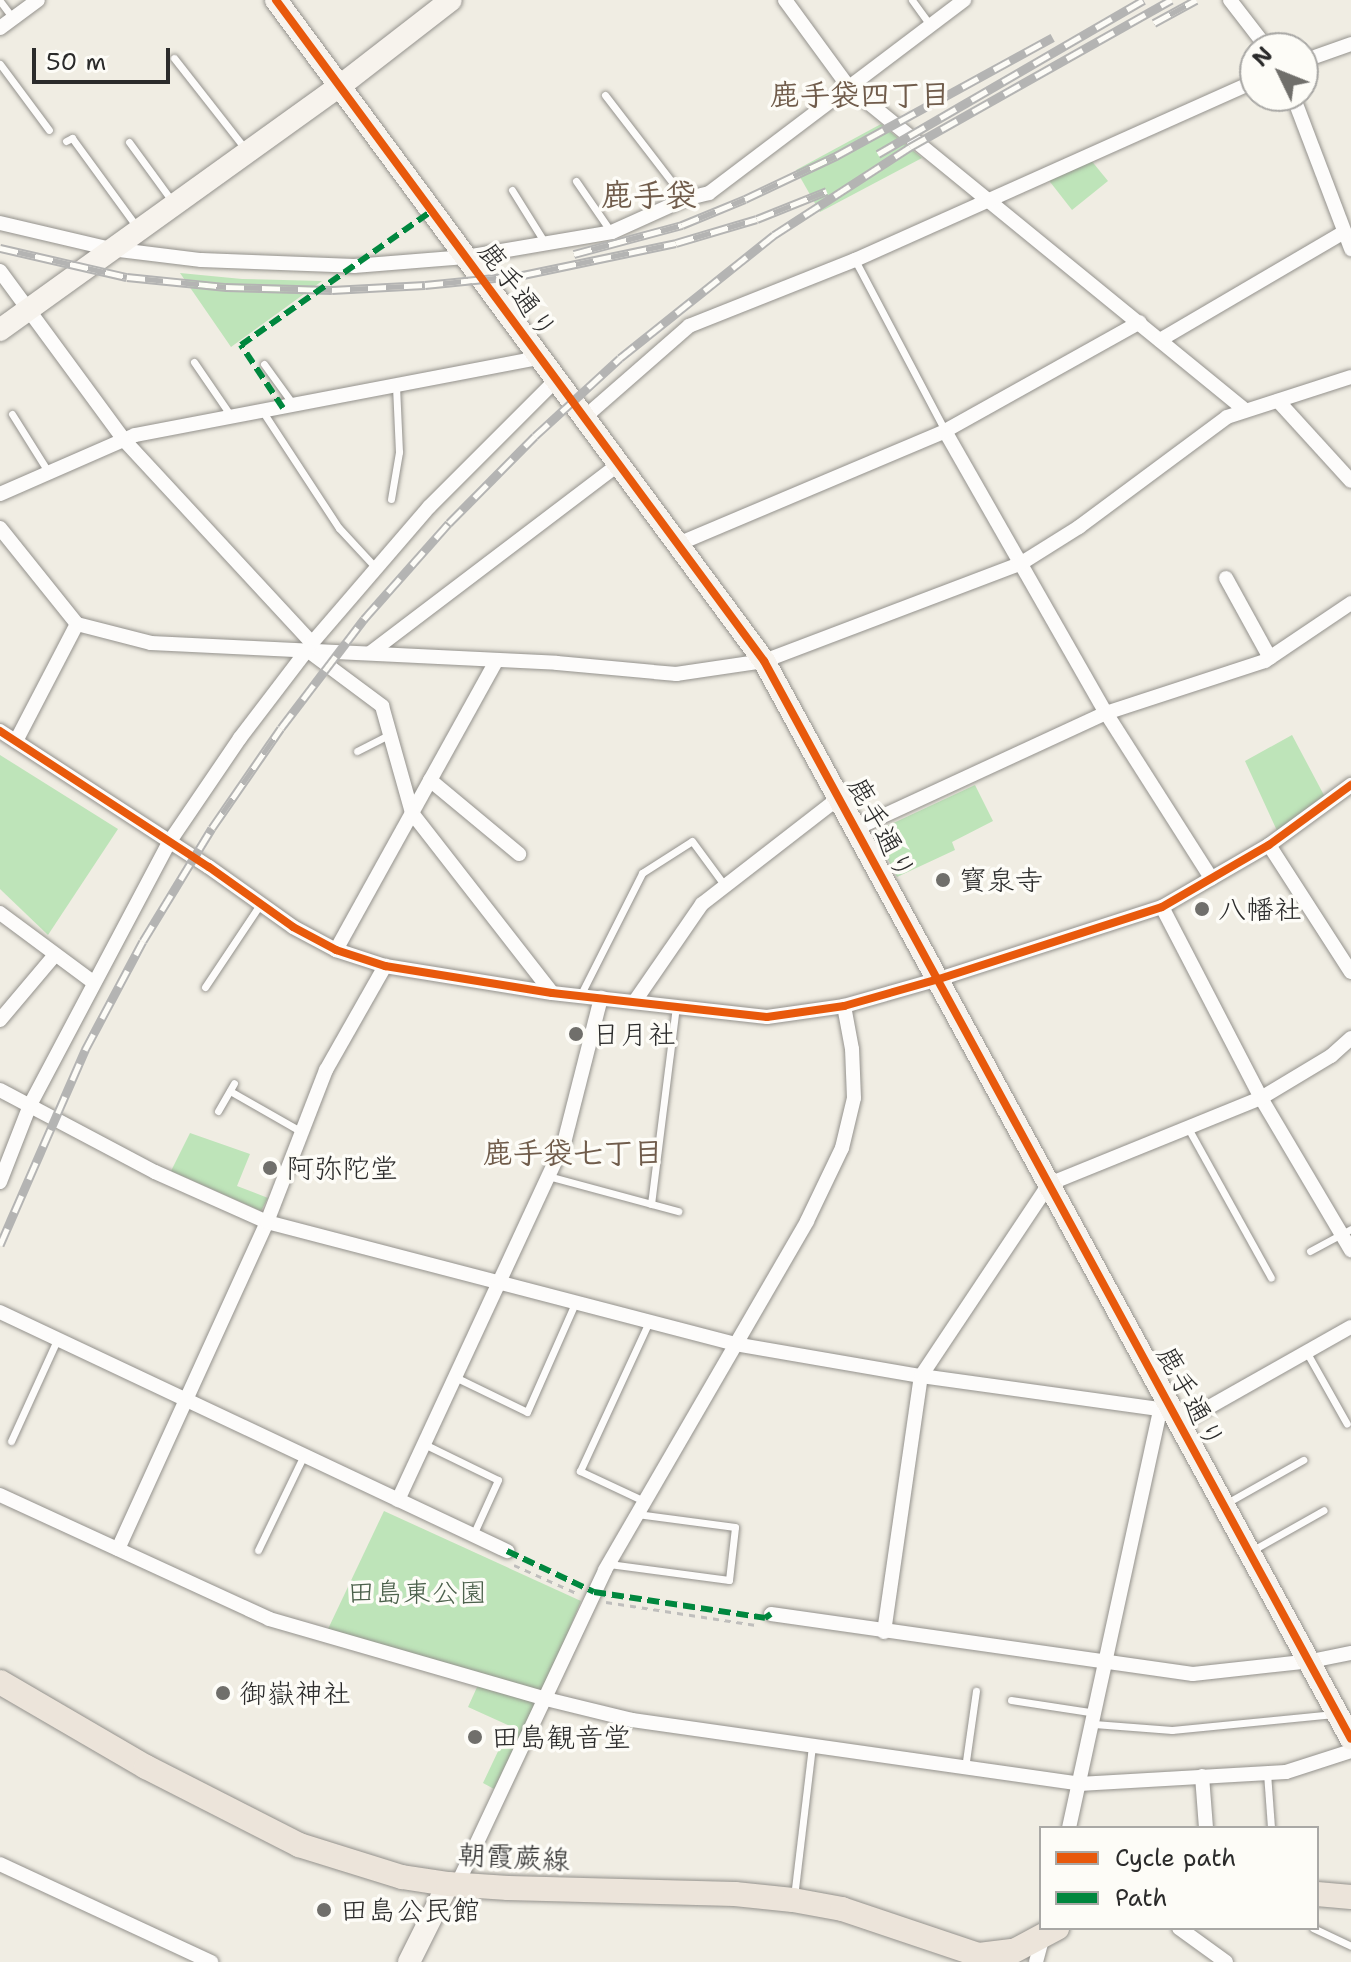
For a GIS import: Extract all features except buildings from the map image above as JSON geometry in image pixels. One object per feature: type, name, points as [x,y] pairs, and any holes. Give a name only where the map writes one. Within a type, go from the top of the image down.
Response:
[{"type":"main road","name":"朝霞蕨線","points":[[0,1682],[146,1767],[299,1845],[402,1877],[452,1884],[793,1900],[842,1909],[979,1955],[1014,1951],[1048,1930]]},
{"type":"main road","points":[[1319,1894],[1351,1897]]},
{"type":"street","points":[[0,28],[38,0]]},
{"type":"street","name":"鹿手通り","points":[[276,0],[764,661],[1351,1739]]},
{"type":"street","points":[[0,330],[340,86],[451,0]]},
{"type":"street","points":[[785,0],[848,86],[1245,410]]},
{"type":"street","points":[[0,223],[111,249],[201,260],[354,266],[466,257],[612,232],[685,199],[709,193],[964,0]]},
{"type":"street","points":[[1230,0],[1255,32]]},
{"type":"street","points":[[1319,55],[1351,44]]},
{"type":"street","points":[[586,416],[689,326],[855,260],[1239,88]]},
{"type":"street","points":[[1299,112],[1351,249]]},
{"type":"street","points":[[1160,340],[1344,232]]},
{"type":"street","points":[[0,271],[124,440],[310,646],[382,706],[412,813],[552,993]]},
{"type":"street","points":[[678,544],[945,431],[1140,322]]},
{"type":"street","points":[[0,494],[124,440],[540,358]]},
{"type":"street","points":[[0,528],[77,624],[151,643],[310,646],[370,653],[676,674],[764,661],[1020,564],[1079,527],[1227,417],[1351,377]]},
{"type":"street","points":[[0,1182],[30,1105],[93,982],[170,841],[240,738],[310,646],[429,507],[557,379]]},
{"type":"street","points":[[1278,401],[1351,481]]},
{"type":"street","points":[[945,431],[1106,713],[1211,878]]},
{"type":"street","points":[[370,653],[619,464]]},
{"type":"street","points":[[1226,578],[1270,658]]},
{"type":"street","points":[[857,828],[1106,713],[1270,658],[1351,603]]},
{"type":"street","points":[[16,741],[77,624]]},
{"type":"street","points":[[336,950],[496,661]]},
{"type":"street","points":[[0,731],[170,841],[293,927],[336,950],[385,966],[552,993],[767,1017],[844,1006],[939,979],[1162,907],[1269,845],[1351,785]]},
{"type":"street","points":[[430,780],[519,854]]},
{"type":"street","points":[[635,1001],[702,904],[840,797]]},
{"type":"street","points":[[1269,845],[1351,972]]},
{"type":"street","points":[[1162,907],[1261,1098],[1346,1232],[1351,1250]]},
{"type":"street","points":[[0,913],[93,982]]},
{"type":"street","points":[[0,1020],[55,955]]},
{"type":"street","points":[[118,1549],[183,1399],[267,1222],[326,1070],[385,966]]},
{"type":"street","points":[[398,1500],[564,1143],[601,998]]},
{"type":"street","points":[[409,1962],[546,1699],[609,1564],[807,1221],[842,1148],[854,1098],[852,1049],[844,1006]]},
{"type":"street","points":[[884,1632],[921,1376],[1049,1184],[1261,1098],[1331,1056],[1351,1038]]},
{"type":"street","points":[[0,1090],[155,1172],[267,1222],[735,1344],[1172,1415],[1307,1353],[1351,1327]]},
{"type":"street","points":[[0,1312],[507,1551]]},
{"type":"street","points":[[1069,1826],[1106,1662],[1172,1415]]},
{"type":"street","points":[[0,1495],[269,1619],[546,1699],[632,1720],[1079,1784],[1286,1772],[1351,1751]]},
{"type":"street","points":[[771,1614],[1193,1674],[1311,1661],[1351,1653]]},
{"type":"street","points":[[1202,1776],[1206,1826]]},
{"type":"street","points":[[0,1864],[211,1962]]},
{"type":"street","points":[[1036,1962],[1048,1930]]},
{"type":"street","points":[[1182,1930],[1226,1962]]},
{"type":"lane","points":[[912,0],[930,25]]},
{"type":"lane","points":[[0,1],[13,18]]},
{"type":"lane","points":[[174,58],[247,151]]},
{"type":"lane","points":[[0,64],[49,130]]},
{"type":"lane","points":[[605,95],[685,199]]},
{"type":"lane","points":[[66,141],[72,138],[139,229]]},
{"type":"lane","points":[[129,142],[174,203]]},
{"type":"lane","points":[[576,181],[612,232]]},
{"type":"lane","points":[[512,190],[547,245]]},
{"type":"lane","points":[[855,260],[945,431]]},
{"type":"lane","points":[[194,362],[232,417]]},
{"type":"lane","points":[[264,364],[294,406]]},
{"type":"lane","points":[[391,499],[399,452],[396,387]]},
{"type":"lane","points":[[262,411],[339,528],[376,568]]},
{"type":"lane","points":[[12,414],[49,473]]},
{"type":"lane","points":[[357,751],[391,734]]},
{"type":"lane","points":[[580,996],[642,873],[692,841],[725,886]]},
{"type":"lane","points":[[205,987],[261,903]]},
{"type":"lane","points":[[651,1204],[676,1005]]},
{"type":"lane","points":[[218,1111],[234,1083]]},
{"type":"lane","points":[[230,1091],[302,1132]]},
{"type":"lane","points":[[1188,1128],[1271,1278]]},
{"type":"lane","points":[[548,1176],[678,1211]]},
{"type":"lane","points":[[1310,1251],[1346,1232]]},
{"type":"lane","points":[[455,1377],[527,1412],[576,1301]]},
{"type":"lane","points":[[609,1564],[729,1580],[735,1527],[641,1507],[580,1471],[650,1320]]},
{"type":"lane","points":[[11,1441],[57,1340]]},
{"type":"lane","points":[[1307,1353],[1347,1424]]},
{"type":"lane","points":[[424,1444],[498,1480],[473,1535]]},
{"type":"lane","points":[[258,1550],[304,1455]]},
{"type":"lane","points":[[1223,1505],[1303,1460]]},
{"type":"lane","points":[[1249,1551],[1324,1510]]},
{"type":"lane","points":[[965,1768],[976,1691]]},
{"type":"lane","points":[[1011,1700],[1095,1719],[1172,1730],[1338,1714]]},
{"type":"lane","points":[[793,1900],[812,1746]]},
{"type":"lane","points":[[1267,1773],[1271,1826]]},
{"type":"lane","points":[[1317,1930],[1351,1946]]},
{"type":"green space","points":[[881,124],[922,158],[820,212],[796,170]]},
{"type":"green space","points":[[1090,159],[1108,181],[1072,210],[1047,178]]},
{"type":"green space","points":[[180,273],[242,279],[322,281],[231,347]]},
{"type":"green space","points":[[1292,735],[1326,799],[1279,835],[1245,761]]},
{"type":"green space","points":[[0,755],[118,829],[48,935],[0,889]]},
{"type":"green space","points":[[975,785],[993,821],[952,842],[955,850],[897,877],[874,832]]},
{"type":"green space","points":[[190,1133],[250,1154],[237,1186],[268,1198],[261,1211],[171,1171]]},
{"type":"green space","name":"田島東公園","points":[[384,1511],[581,1601],[543,1694],[328,1629]]},
{"type":"green space","points":[[478,1685],[536,1702],[494,1789],[483,1783],[510,1726],[468,1707]]},
{"type":"railway","points":[[878,154],[1144,0]]},
{"type":"railway","points":[[0,1245],[85,1050],[143,941],[212,828],[281,728],[364,619],[449,523],[535,436],[620,358],[774,235],[910,147],[1171,0]]},
{"type":"railway","points":[[1154,23],[1196,0]]},
{"type":"railway","points":[[574,254],[682,225],[745,199],[836,156],[1053,37]]},
{"type":"railway","points":[[0,248],[127,277],[226,287],[332,290],[425,285],[523,275],[676,243],[757,219],[827,191]]},
{"type":"marked path","points":[[283,408],[241,345],[432,211]]},
{"type":"marked path","points":[[507,1551],[594,1592],[765,1618],[771,1614]]},
{"type":"cycle path","points":[[276,0],[764,661],[1351,1739]]},
{"type":"cycle path","points":[[0,731],[209,867],[293,927],[336,950],[385,966],[552,993],[767,1017],[844,1006],[939,979],[1162,907],[1269,845],[1351,785]]},
{"type":"place","name":"寳泉寺","points":[[943,880]]},
{"type":"place","name":"八幡社","points":[[1202,909]]},
{"type":"place","name":"日月社","points":[[576,1034]]},
{"type":"place","name":"阿弥陀堂","points":[[270,1168]]},
{"type":"place","name":"御嶽神社","points":[[223,1693]]},
{"type":"place","name":"田島観音堂","points":[[475,1737]]},
{"type":"place","name":"田島公民館","points":[[324,1910]]},
{"type":"district","name":"鹿手袋四丁目","points":[[860,95]]},
{"type":"district","name":"鹿手袋","points":[[649,195]]},
{"type":"district","name":"鹿手袋七丁目","points":[[573,1153]]}]
